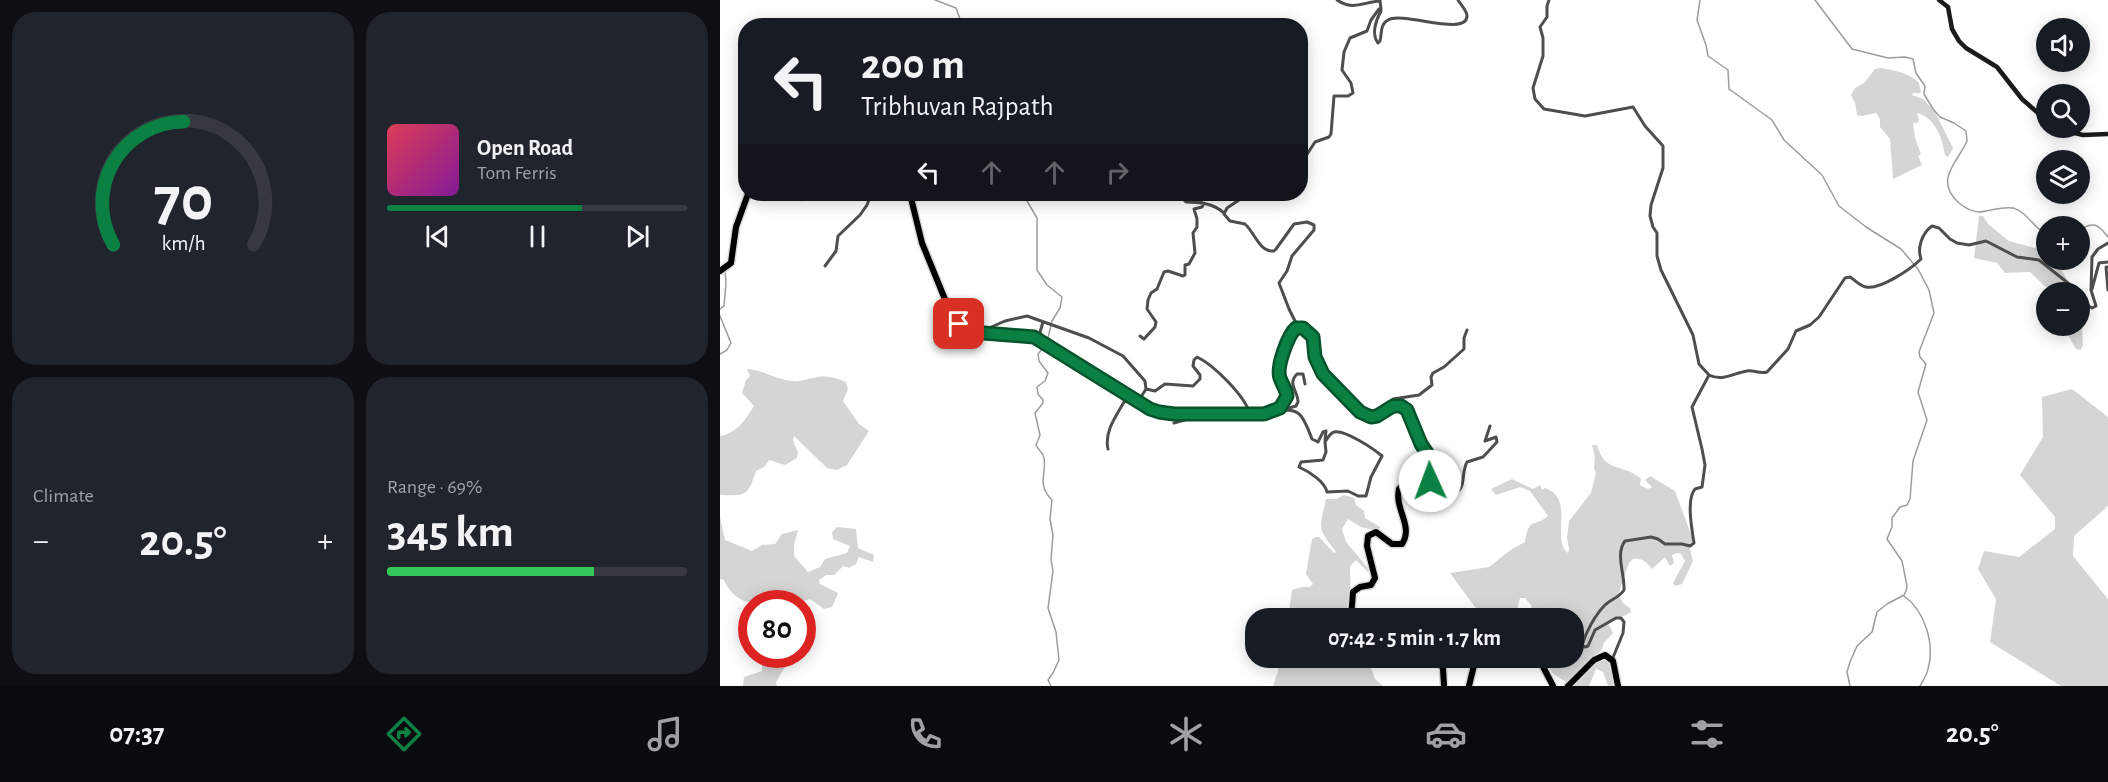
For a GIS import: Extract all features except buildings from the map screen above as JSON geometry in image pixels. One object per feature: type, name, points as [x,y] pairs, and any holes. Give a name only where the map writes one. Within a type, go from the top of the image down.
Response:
[{"type":"highway","points":[[721,271],[729,267],[732,261],[735,227],[745,201]]},
{"type":"highway","points":[[911,201],[922,243],[951,314],[964,328],[971,332],[1028,335],[1038,339],[1137,401],[1159,412],[1261,414],[1278,409],[1287,399],[1279,370],[1290,335],[1298,327],[1307,329],[1312,335],[1316,361],[1329,382],[1363,414],[1371,417],[1396,406],[1403,407],[1408,412],[1421,444],[1436,467],[1434,478],[1424,482],[1406,483],[1398,491],[1398,501],[1407,532],[1402,544],[1398,546],[1390,543],[1377,533],[1372,532],[1368,536],[1367,548],[1375,579],[1371,585],[1358,588],[1353,592],[1352,608]]},
{"type":"highway","points":[[1568,686],[1597,658],[1605,655],[1612,660],[1618,686]]},
{"type":"highway","points":[[1443,668],[1444,686]]},
{"type":"highway","points":[[1468,684],[1473,668]]},
{"type":"highway","points":[[1544,668],[1553,686]]},
{"type":"highway","points":[[1444,675],[1449,686]]},
{"type":"main road","points":[[1939,0],[1948,7],[1952,29],[1959,41],[1966,48],[1997,67],[2022,99],[2036,111]]},
{"type":"main road","points":[[2090,135],[2108,134]]},
{"type":"street","points":[[1337,0],[1358,6],[1365,3],[1382,3],[1375,27],[1375,40],[1378,43],[1383,24],[1390,19],[1417,20],[1454,26],[1464,24],[1467,15],[1458,0]]},
{"type":"street","points":[[1549,0],[1547,17],[1540,27],[1544,56],[1533,85],[1535,99],[1544,110],[1585,116],[1633,107],[1651,134],[1664,146],[1663,168],[1650,216],[1657,233],[1657,256],[1661,270],[1693,334],[1699,364],[1709,375],[1718,378],[1749,371],[1767,372],[1788,349],[1796,331],[1810,325],[1819,317],[1845,278],[1850,278],[1863,286],[1872,287],[1901,275],[1921,259],[1919,250],[1921,243],[1932,226],[1939,228],[1957,243],[1969,245],[1986,241],[2017,257],[2039,260],[2078,291],[2085,304],[2092,308],[2096,306],[2091,290],[2092,257],[2098,249],[2108,244]]},
{"type":"street","points":[[1308,153],[1315,142],[1331,134],[1334,96],[1348,96],[1353,93],[1353,88],[1342,70],[1346,44],[1352,36],[1365,32],[1373,16],[1378,9],[1381,9]]},
{"type":"street","points":[[825,266],[836,251],[838,236],[860,215],[869,201]]},
{"type":"street","points":[[1185,201],[1214,206],[1224,213],[1227,220],[1243,223],[1262,248],[1268,251],[1276,249],[1294,224],[1307,222],[1314,225],[1314,230],[1292,256],[1287,271],[1279,283],[1288,309],[1298,327]]},
{"type":"street","points":[[1224,213],[1239,201]]},
{"type":"street","points":[[1140,336],[1144,339],[1155,327],[1156,322],[1147,309],[1148,300],[1164,272],[1168,270],[1184,276],[1185,265],[1189,264],[1194,256],[1193,233],[1197,227],[1197,219],[1194,209],[1202,207],[1202,203]]},
{"type":"street","points":[[2091,290],[2099,263],[2108,262]]},
{"type":"street","points":[[2108,267],[2106,267],[2105,278],[2108,290]]},
{"type":"street","points":[[989,333],[989,328],[1020,316],[1034,318],[1089,338],[1123,356],[1144,381],[1146,389]]},
{"type":"street","points":[[1038,339],[1043,322]]},
{"type":"street","points":[[1379,414],[1393,399],[1419,395],[1432,385],[1432,373],[1444,367],[1464,349],[1467,330]]},
{"type":"street","points":[[1146,389],[1155,391],[1165,384],[1193,386],[1200,379],[1200,375],[1193,366],[1197,357],[1214,369],[1243,399],[1250,414]]},
{"type":"street","points":[[1261,414],[1268,415],[1296,406],[1298,402],[1292,385],[1297,374],[1303,374],[1305,384]]},
{"type":"street","points":[[1612,660],[1623,633],[1624,622],[1621,618],[1616,618],[1595,630],[1588,646],[1582,645],[1604,606],[1620,596],[1624,590],[1621,562],[1623,543],[1651,537],[1665,544],[1690,546],[1694,543],[1691,530],[1691,496],[1695,489],[1702,488],[1705,465],[1692,407],[1709,375]]},
{"type":"street","points":[[1108,449],[1109,433],[1124,402],[1137,401],[1146,389]]},
{"type":"street","points":[[1288,409],[1295,410],[1304,419],[1312,439],[1316,442],[1326,431],[1325,442],[1326,452],[1323,460],[1301,462],[1299,467],[1307,470],[1325,485],[1327,492],[1348,491],[1358,496],[1366,496],[1371,477],[1382,456],[1360,441],[1336,431],[1331,432],[1325,442]]},
{"type":"street","points":[[1174,423],[1197,417],[1200,414]]},
{"type":"street","points":[[1424,482],[1434,489],[1456,494],[1459,492],[1462,488],[1463,473],[1467,462],[1483,457],[1497,442],[1496,438],[1484,440],[1490,426]]},
{"type":"shaded area","points":[[1875,69],[1906,74],[1919,83],[1921,93],[1912,95],[1923,99],[1935,112],[1953,148],[1948,157],[1945,155],[1940,136],[1933,124],[1929,119],[1917,113],[1919,120],[1913,123],[1915,138],[1921,154],[1918,156],[1922,165],[1893,179],[1890,139],[1880,127],[1880,119],[1876,113],[1857,115],[1851,95],[1855,88],[1864,83]]},
{"type":"shaded area","points":[[1979,216],[1983,216],[1988,224],[2009,241],[2036,248],[2036,270],[2061,270],[2068,282],[2041,282],[2030,272],[2005,273],[1997,263],[1974,258]]},
{"type":"shaded area","points":[[2069,336],[2083,336],[2083,346],[2080,350],[2076,349]]},
{"type":"shaded area","points":[[747,369],[788,380],[799,381],[826,377],[846,382],[848,389],[843,401],[859,424],[869,431],[847,465],[837,470],[827,468],[794,436],[797,458],[785,465],[769,460],[764,467],[756,471],[745,493],[720,495],[720,436],[736,429],[754,406],[742,393],[746,380],[750,376]]},
{"type":"shaded area","points":[[2072,389],[2108,417],[2108,506],[2074,536],[2073,556],[2108,599],[2108,686],[2061,686],[1990,642],[1996,599],[1978,569],[1984,551],[2019,557],[2055,529],[2055,517],[2020,475],[2043,437],[2042,397]]},
{"type":"shaded area","points":[[1592,445],[1597,445],[1600,454],[1609,464],[1641,479],[1640,485],[1648,489],[1652,487],[1645,480],[1650,476],[1675,491],[1693,540],[1689,545],[1693,561],[1682,584],[1676,586],[1673,584],[1674,581],[1685,561],[1681,554],[1672,555],[1674,563],[1670,566],[1665,557],[1652,569],[1644,561],[1633,559],[1629,563],[1618,595],[1631,612],[1608,623],[1613,633],[1604,643],[1601,651],[1584,664],[1584,608],[1532,608],[1525,598],[1520,598],[1518,608],[1476,608],[1450,573],[1489,567],[1525,542],[1530,526],[1548,516],[1530,491],[1520,487],[1496,495],[1491,489],[1512,479],[1533,489],[1540,485],[1542,490],[1545,488],[1554,493],[1561,510],[1563,547],[1568,553],[1569,521],[1591,493],[1596,473]]},
{"type":"shaded area","points":[[1344,495],[1354,498],[1356,505],[1364,511],[1365,518],[1380,527],[1379,531],[1361,527],[1348,519],[1342,529],[1346,542],[1369,569],[1368,572],[1356,560],[1350,566],[1351,608],[1289,608],[1292,590],[1310,587],[1313,584],[1306,574],[1312,539],[1319,537],[1334,553],[1336,552],[1325,537],[1321,523],[1326,499],[1336,499]]},
{"type":"shaded area","points":[[720,517],[725,540],[752,551],[762,545],[775,544],[782,534],[798,530],[794,556],[808,572],[820,567],[825,559],[847,553],[850,546],[833,539],[832,532],[837,527],[856,529],[858,548],[874,555],[873,562],[859,557],[856,564],[849,568],[843,566],[834,575],[826,575],[819,580],[820,584],[838,593],[832,607],[824,609],[816,603],[816,590],[738,590],[738,598],[724,580],[720,579]]},
{"type":"shaded area","points":[[1603,660],[1611,666],[1615,686],[1608,686],[1603,672],[1596,669],[1589,686],[1573,686],[1595,663]]},
{"type":"shaded area","points":[[762,668],[784,668],[776,682],[777,686],[743,686],[744,677],[762,671]]},
{"type":"shaded area","points":[[1278,668],[1371,668],[1375,679],[1383,686],[1273,686]]},
{"type":"shaded area","points":[[1549,668],[1581,668],[1568,683],[1553,674]]},
{"type":"waterway","points":[[935,0],[956,8],[960,18]]},
{"type":"waterway","points":[[1700,0],[1697,20],[1708,56],[1728,70],[1729,89],[1772,120],[1784,140],[1822,175],[1839,206],[1866,227],[1901,249],[1918,269],[1929,290],[1934,313],[1919,352],[1926,364],[1918,392],[1927,420],[1913,461],[1910,499],[1907,505],[1900,507],[1892,518],[1892,527],[1887,539],[1902,561],[1907,586],[1904,595],[1877,612],[1872,632],[1857,646],[1847,672],[1850,686]]},
{"type":"waterway","points":[[1815,0],[1852,49],[1888,58],[1913,59],[1916,73],[1925,86],[1924,94],[1933,109],[1940,117],[1966,131],[1967,141],[1948,179],[1948,187],[1959,203],[1977,212],[2013,208],[2022,212],[2036,226]]},
{"type":"waterway","points":[[1027,201],[1037,218],[1037,270],[1047,285],[1062,297],[1060,308],[1052,321],[1047,342]]},
{"type":"waterway","points":[[2090,225],[2095,225],[2108,237]]},
{"type":"waterway","points":[[720,309],[724,306],[725,270]]},
{"type":"waterway","points":[[720,316],[731,343],[727,350],[720,354]]},
{"type":"waterway","points":[[1045,346],[1038,354],[1039,361],[1048,373],[1045,381],[1037,387],[1043,403],[1035,413],[1040,435],[1036,445],[1043,454],[1045,463],[1043,484],[1052,500],[1050,519],[1053,535],[1051,559],[1053,571],[1048,608],[1056,632],[1059,660],[1048,680],[1051,686]]},
{"type":"waterway","points":[[1904,596],[1918,610],[1929,639],[1930,659],[1926,676],[1920,686]]},
{"type":"route","points":[[959,324],[971,332],[1021,334],[1034,337],[1150,409],[1174,414],[1263,414],[1278,409],[1287,396],[1279,368],[1292,333],[1299,327],[1307,329],[1313,337],[1315,357],[1325,377],[1360,412],[1371,417],[1393,406],[1401,406],[1407,410],[1421,444],[1436,467],[1435,476],[1430,481]]}]
